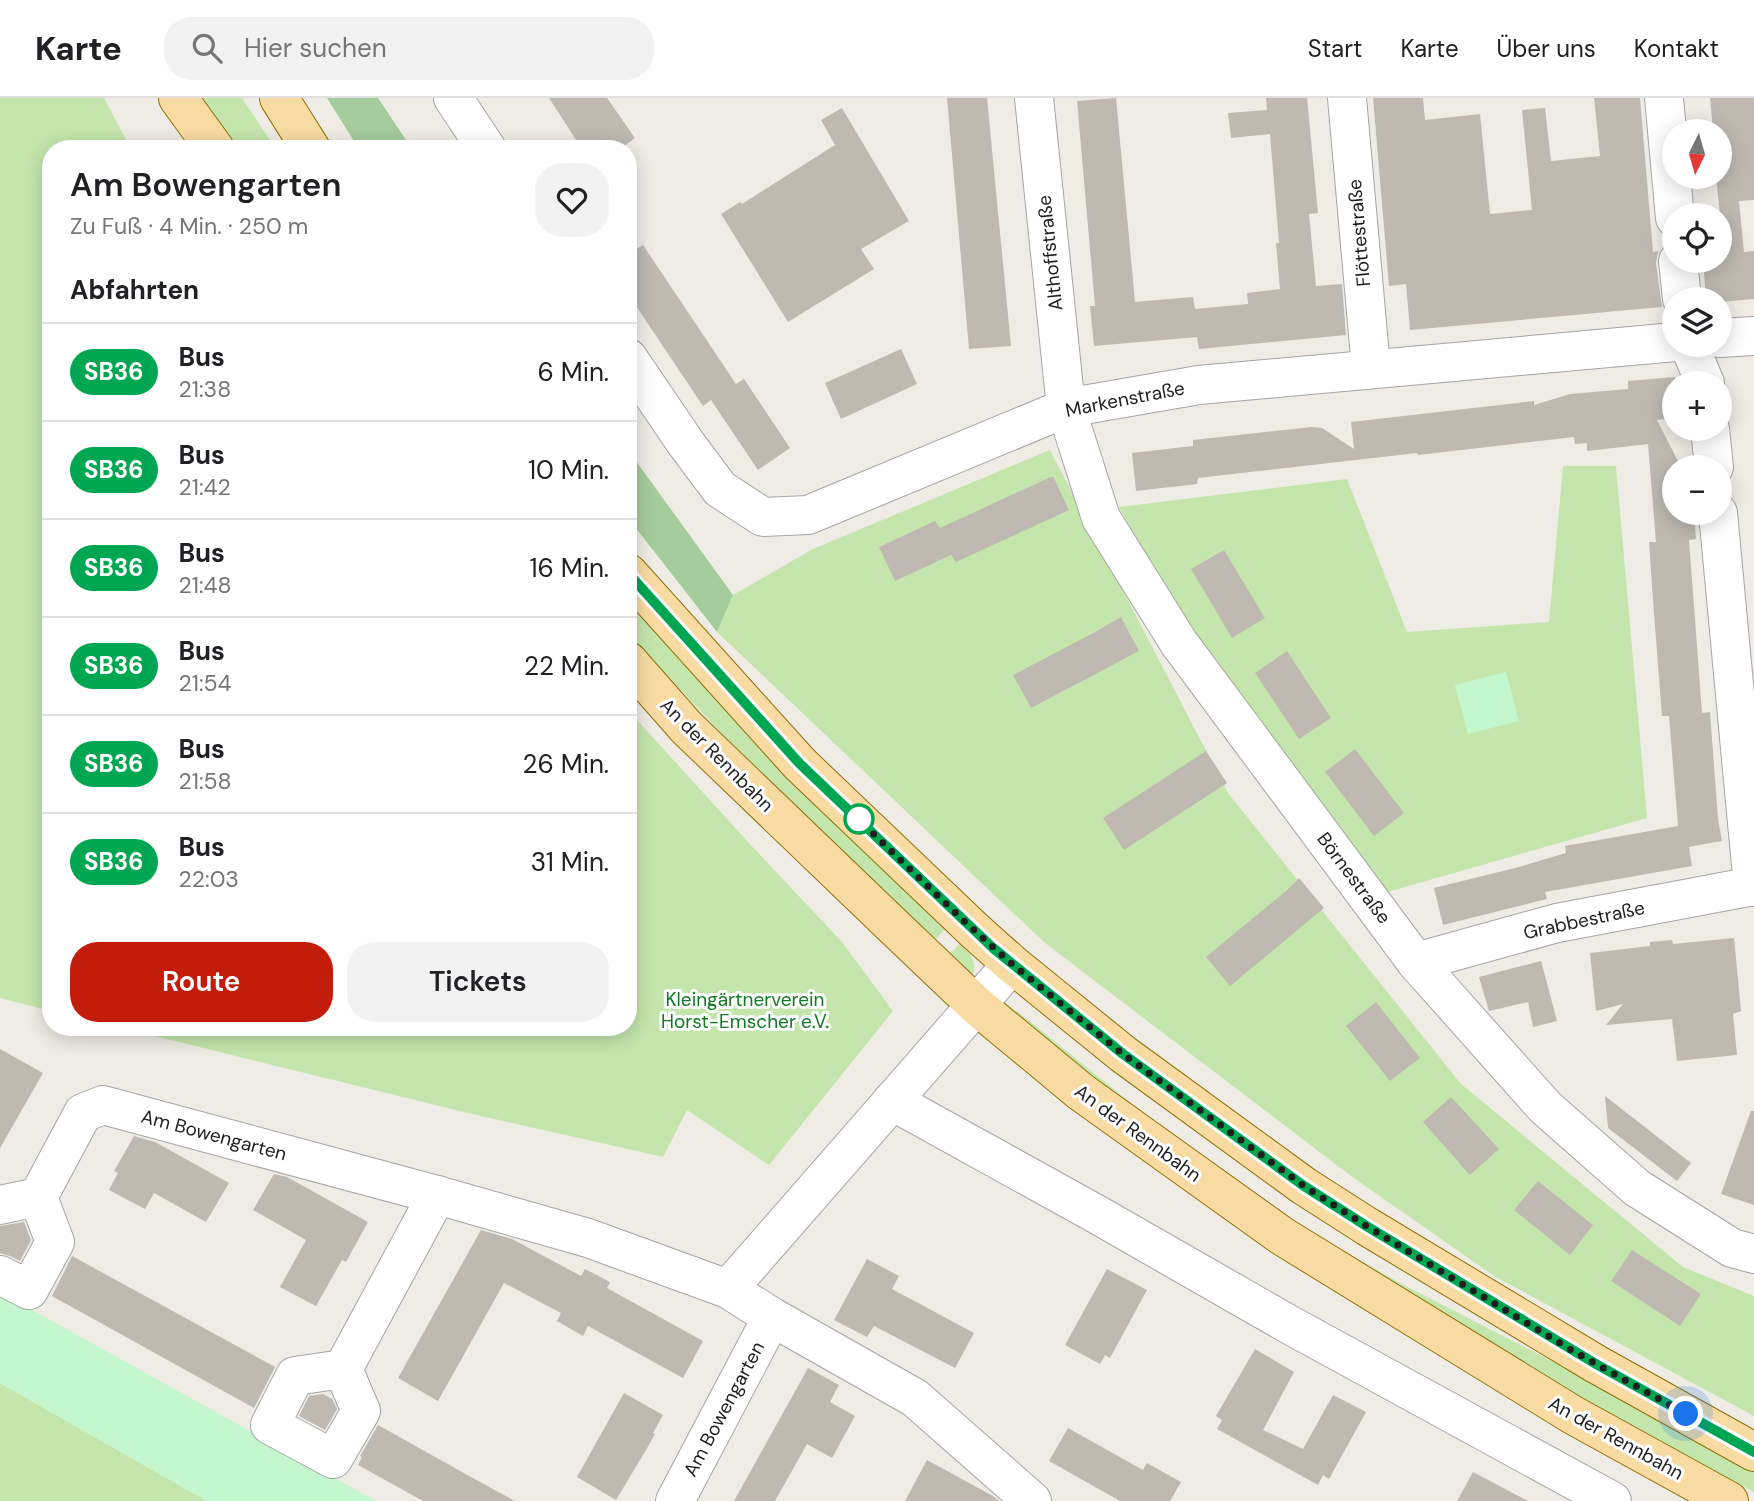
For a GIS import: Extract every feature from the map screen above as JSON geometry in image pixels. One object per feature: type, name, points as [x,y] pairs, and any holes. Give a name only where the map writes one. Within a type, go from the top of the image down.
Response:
[{"type":"main road","points":[[178,98],[208,140]]},
{"type":"main road","points":[[279,98],[305,140]]},
{"type":"main road","points":[[637,583],[800,764],[1012,964],[1123,1054],[1304,1186],[1368,1227],[1596,1364],[1754,1452]]},
{"type":"main road","name":"An der Rennbahn","points":[[637,671],[687,728],[976,1005],[1081,1092],[1282,1236],[1573,1415],[1729,1501]]},
{"type":"street","points":[[453,98],[481,140]]},
{"type":"street","name":"Althoffstraße","points":[[1034,98],[1066,408]]},
{"type":"street","name":"Flöttestraße","points":[[1347,98],[1371,368]]},
{"type":"street","points":[[1664,98],[1674,203]]},
{"type":"street","points":[[1732,337],[1754,335]]},
{"type":"street","name":"Markenstraße","points":[[637,371],[720,489],[763,517],[807,515],[1066,408],[1199,385],[1662,343]]},
{"type":"street","name":"Börnestraße","points":[[1066,408],[1101,518],[1179,643],[1416,962],[1545,1107],[1637,1188],[1732,1248],[1754,1254]]},
{"type":"street","points":[[1719,525],[1754,887]]},
{"type":"street","name":"Grabbestraße","points":[[1416,962],[1557,923],[1754,887]]},
{"type":"street","points":[[728,1289],[1012,964]]},
{"type":"street","points":[[892,1101],[1290,1325],[1612,1501]]},
{"type":"street","name":"Am Bowengarten","points":[[38,1197],[83,1113],[103,1105],[588,1238],[728,1289],[915,1398],[1032,1501]]},
{"type":"street","points":[[343,1369],[438,1195]]},
{"type":"street","points":[[0,1205],[38,1197],[55,1242],[29,1290],[0,1275]]},
{"type":"street","name":"Am Bowengarten","points":[[675,1501],[772,1317]]},
{"type":"green space","points":[[0,98],[104,98],[126,140],[42,140],[42,1009],[0,998]]},
{"type":"green space","points":[[199,98],[242,98],[270,140],[229,140]]},
{"type":"green space","points":[[327,98],[378,98],[406,140],[353,140]]},
{"type":"green space","points":[[1050,450],[1228,793],[1461,1084],[1683,1267],[1754,1296],[1754,1416],[1494,1276],[1351,1176],[1045,943],[717,632],[733,595],[813,549]]},
{"type":"green space","points":[[637,462],[733,595],[717,632],[637,530]]},
{"type":"green space","points":[[1563,466],[1616,466],[1647,818],[1384,893],[1202,654],[1119,507],[1347,479],[1407,632],[1549,622]]},
{"type":"green space","points":[[637,606],[947,927],[931,945],[739,752],[637,643]]},
{"type":"green space","points":[[1506,672],[1519,721],[1468,734],[1455,685]]},
{"type":"green space","name":"Kleingärtnerverein Horst-Emscher e.V.","points":[[637,720],[842,942],[893,1011],[769,1165],[687,1110],[663,1157],[472,1114],[155,1036],[637,1036]]},
{"type":"green space","points":[[960,943],[974,962],[972,975],[947,958]]},
{"type":"green space","points":[[1017,1011],[1131,1103],[1312,1233],[1400,1283],[1573,1372],[1754,1470],[1754,1492],[1384,1287],[1104,1090],[1014,1013]]},
{"type":"green space","points":[[0,1292],[376,1501],[207,1501],[0,1383]]},
{"type":"green space","points":[[0,1383],[207,1501],[0,1501]]},
{"type":"building","points":[[549,98],[607,98],[635,138],[632,140],[576,140]]},
{"type":"building","points":[[947,98],[987,98],[1011,346],[969,349]]},
{"type":"building","points":[[1116,98],[1135,302],[1193,297],[1195,309],[1248,304],[1247,293],[1280,289],[1270,134],[1231,138],[1228,113],[1267,110],[1266,98],[1307,98],[1318,213],[1309,214],[1316,286],[1342,284],[1346,335],[1199,349],[1197,337],[1094,346],[1090,306],[1095,306],[1077,101]]},
{"type":"building","points":[[1373,98],[1423,98],[1425,120],[1480,114],[1490,214],[1532,210],[1522,110],[1545,108],[1551,161],[1600,156],[1594,98],[1640,98],[1653,252],[1658,251],[1656,263],[1662,307],[1410,330],[1406,284],[1389,286]]},
{"type":"building","points":[[1710,98],[1754,98],[1754,200],[1739,201],[1744,252],[1754,251],[1754,299],[1732,301],[1732,287],[1705,287],[1704,273],[1732,273],[1732,203],[1719,203],[1717,189],[1732,189],[1732,119],[1712,119]]},
{"type":"building","points":[[842,108],[909,221],[861,249],[874,269],[788,322],[721,214],[740,202],[742,204],[835,145],[821,120]]},
{"type":"building","points":[[643,245],[736,384],[744,379],[790,448],[758,470],[711,400],[703,406],[637,307],[637,249]]},
{"type":"building","points":[[901,349],[917,384],[841,419],[825,383]]},
{"type":"building","points":[[1662,378],[1662,419],[1657,420],[1662,430],[1662,441],[1668,441],[1675,455],[1662,455],[1662,525],[1695,525],[1696,539],[1689,540],[1702,713],[1710,712],[1722,841],[1689,847],[1692,866],[1545,892],[1547,899],[1443,925],[1434,888],[1566,853],[1565,846],[1678,826],[1669,716],[1662,716],[1649,542],[1656,542],[1648,444],[1587,451],[1587,443],[1575,444],[1574,437],[1198,478],[1197,484],[1136,491],[1132,453],[1193,446],[1193,440],[1312,427],[1322,428],[1354,449],[1351,422],[1534,401],[1534,405],[1570,394],[1628,389],[1628,381]]},
{"type":"building","points":[[1053,476],[1069,510],[956,562],[951,555],[895,581],[879,547],[935,521],[940,528]]},
{"type":"building","points":[[1224,550],[1265,618],[1232,638],[1191,569]]},
{"type":"building","points":[[1121,617],[1139,651],[1031,708],[1013,675]]},
{"type":"building","points":[[1287,651],[1331,718],[1299,739],[1255,673]]},
{"type":"building","points":[[1355,749],[1404,813],[1374,836],[1325,772]]},
{"type":"building","points":[[1206,751],[1227,783],[1124,850],[1103,818]]},
{"type":"building","points":[[1299,878],[1324,908],[1230,986],[1206,957]]},
{"type":"building","points":[[1734,938],[1741,1011],[1733,1014],[1737,1055],[1677,1061],[1672,1019],[1606,1025],[1623,1004],[1596,1011],[1590,953],[1650,946],[1650,942],[1672,940],[1673,944]]},
{"type":"building","points":[[1541,961],[1557,1021],[1533,1027],[1528,1002],[1489,1011],[1479,977]]},
{"type":"building","points":[[1376,1002],[1420,1058],[1390,1081],[1346,1026]]},
{"type":"building","points":[[0,1049],[43,1073],[0,1148]]},
{"type":"building","points":[[1605,1096],[1691,1163],[1677,1181],[1608,1128]]},
{"type":"building","points":[[1451,1097],[1499,1149],[1470,1175],[1423,1122]]},
{"type":"building","points":[[1751,1111],[1754,1111],[1754,1205],[1721,1194]]},
{"type":"building","points":[[134,1136],[155,1142],[229,1183],[206,1222],[154,1193],[145,1209],[109,1190],[118,1173],[114,1171]]},
{"type":"building","points":[[274,1174],[287,1177],[368,1222],[346,1262],[342,1260],[316,1306],[280,1287],[306,1240],[253,1210]]},
{"type":"building","points":[[1538,1181],[1593,1225],[1570,1255],[1514,1210]]},
{"type":"building","points":[[24,1222],[31,1240],[20,1261],[0,1253],[0,1226]]},
{"type":"building","points":[[481,1230],[512,1239],[581,1276],[585,1269],[610,1282],[607,1288],[703,1341],[683,1378],[588,1326],[583,1336],[557,1321],[561,1313],[504,1283],[438,1401],[398,1378]]},
{"type":"building","points":[[1632,1250],[1701,1294],[1680,1326],[1611,1281]]},
{"type":"building","points":[[72,1256],[275,1367],[254,1408],[52,1296]]},
{"type":"building","points":[[867,1259],[899,1276],[892,1289],[974,1333],[955,1368],[874,1326],[867,1337],[834,1320]]},
{"type":"building","points":[[1107,1269],[1147,1290],[1110,1358],[1105,1355],[1100,1364],[1065,1345]]},
{"type":"building","points":[[1255,1349],[1294,1372],[1263,1430],[1303,1449],[1333,1395],[1366,1412],[1329,1479],[1323,1475],[1318,1485],[1217,1429],[1222,1420],[1216,1416]]},
{"type":"building","points":[[808,1368],[839,1385],[830,1402],[855,1416],[832,1458],[807,1444],[775,1501],[734,1501]]},
{"type":"building","points":[[624,1393],[663,1415],[653,1433],[655,1434],[616,1500],[577,1477]]},
{"type":"building","points":[[323,1394],[332,1399],[337,1409],[325,1430],[299,1416],[309,1396]]},
{"type":"building","points":[[378,1425],[515,1501],[423,1501],[358,1465],[362,1457],[360,1456]]},
{"type":"building","points":[[1068,1428],[1143,1470],[1147,1463],[1181,1482],[1170,1501],[1120,1501],[1049,1461]]},
{"type":"building","points":[[927,1460],[993,1496],[999,1501],[905,1501]]},
{"type":"building","points":[[1473,1472],[1528,1501],[1457,1501]]},
{"type":"bus line","name":"SB36","points":[[637,583],[800,764],[993,948],[1123,1054],[1304,1186],[1368,1227],[1596,1364],[1754,1452]]},
{"type":"route","points":[[859,819],[857,818],[1012,964],[1123,1054],[1304,1186],[1573,1351],[1686,1414]]}]
